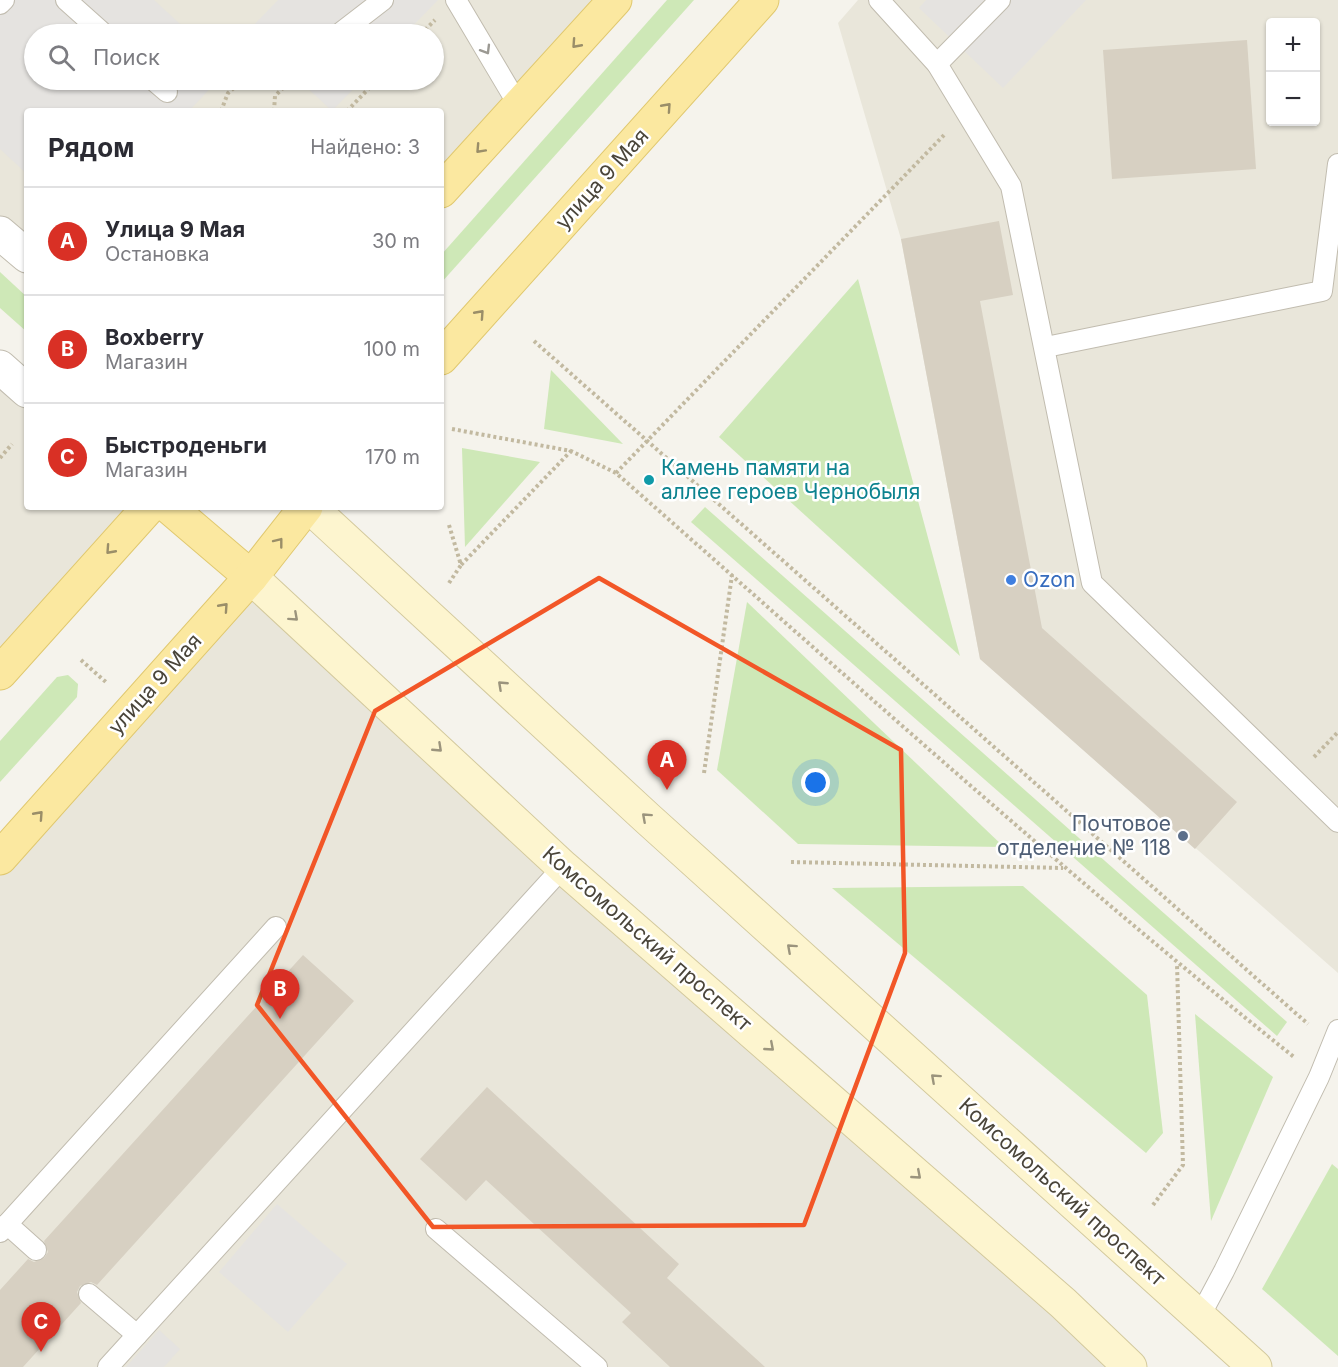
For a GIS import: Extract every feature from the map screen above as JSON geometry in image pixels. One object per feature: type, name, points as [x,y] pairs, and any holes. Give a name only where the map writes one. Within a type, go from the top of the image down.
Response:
[{"type":"main road","points":[[444,188],[615,0]]},
{"type":"main road","name":"улица 9 Мая","points":[[444,355],[762,0]]},
{"type":"main road","points":[[0,673],[146,510]]},
{"type":"main road","name":"Комсомольский проспект","points":[[173,510],[251,577],[563,867],[1063,1303],[1130,1367]]},
{"type":"main road","name":"улица 9 Мая","points":[[0,858],[251,577],[306,510]]},
{"type":"main road","name":"Комсомольский проспект","points":[[311,510],[646,818],[1255,1367]]},
{"type":"street","points":[[0,233],[24,253]]},
{"type":"street","points":[[0,367],[24,388]]},
{"type":"lane","points":[[0,4],[4,0]]},
{"type":"lane","points":[[66,0],[93,24]]},
{"type":"lane","points":[[352,24],[383,0]]},
{"type":"lane","points":[[456,0],[519,106]]},
{"type":"lane","points":[[879,0],[937,64],[1011,186],[1046,347],[1092,583],[1338,822]]},
{"type":"lane","points":[[937,64],[999,0]]},
{"type":"lane","points":[[1046,347],[1322,291],[1338,164]]},
{"type":"lane","points":[[108,1367],[563,867]]},
{"type":"lane","points":[[36,1250],[4,1228],[276,927]]},
{"type":"lane","points":[[1200,1316],[1319,1077],[1336,1038]]},
{"type":"lane","points":[[436,1229],[597,1367]]},
{"type":"lane","points":[[89,1294],[137,1335]]},
{"type":"path","points":[[222,108],[231,90]]},
{"type":"path","points":[[274,108],[275,96],[281,90]]},
{"type":"path","points":[[350,108],[367,90]]},
{"type":"path","points":[[616,473],[965,112]]},
{"type":"path","points":[[534,340],[1336,1038]]},
{"type":"path","points":[[452,429],[572,451],[616,473],[1064,868],[1177,964],[1319,1077]]},
{"type":"path","points":[[0,458],[12,444]]},
{"type":"path","points":[[449,583],[461,565],[572,451]]},
{"type":"path","points":[[449,525],[461,565]]},
{"type":"path","points":[[704,773],[732,574]]},
{"type":"path","points":[[81,660],[112,688]]},
{"type":"path","points":[[791,862],[1064,868]]},
{"type":"path","points":[[1153,1205],[1183,1165],[1177,964]]},
{"type":"highlighted area","points":[[599,578],[901,750],[905,953],[804,1225],[433,1227],[257,1005],[375,711]]},
{"type":"shaded area","points":[[0,0],[615,0],[444,188],[444,108],[24,108],[24,253],[0,233]]},
{"type":"shaded area","points":[[0,0],[154,0],[180,24],[24,24],[24,90],[209,90],[192,108],[24,108],[24,171],[0,149]]},
{"type":"shaded area","points":[[278,0],[438,0],[415,24],[255,24]]},
{"type":"shaded area","points":[[858,0],[1338,0],[1338,973],[980,659],[901,239],[838,23]]},
{"type":"shaded area","points":[[926,0],[1086,0],[1003,88],[919,8]]},
{"type":"shaded area","points":[[310,90],[352,90],[335,108],[329,108]]},
{"type":"shaded area","points":[[0,367],[24,388],[24,510],[146,510],[0,673]]},
{"type":"shaded area","points":[[251,577],[1130,1367],[0,1367],[0,858]]},
{"type":"shaded area","points":[[277,1204],[347,1264],[288,1332],[219,1272]]},
{"type":"shaded area","points":[[159,1330],[180,1349],[164,1367],[126,1367]]},
{"type":"green space","points":[[667,0],[694,0],[444,280],[444,252]]},
{"type":"green space","points":[[0,272],[24,294],[24,329],[0,308]]},
{"type":"green space","points":[[858,279],[960,656],[719,437]]},
{"type":"green space","points":[[551,370],[623,444],[544,429]]},
{"type":"green space","points":[[462,448],[540,462],[465,547]]},
{"type":"green space","points":[[705,507],[1287,1022],[1277,1036],[691,522]]},
{"type":"green space","points":[[747,602],[1004,847],[798,844],[717,770]]},
{"type":"green space","points":[[68,675],[78,684],[77,697],[0,782],[0,741],[57,677]]},
{"type":"green space","points":[[1023,886],[1147,995],[1163,1133],[1146,1153],[832,888]]},
{"type":"green space","points":[[1195,1014],[1273,1077],[1211,1221]]},
{"type":"green space","points":[[1332,1164],[1338,1169],[1338,1356],[1262,1289]]},
{"type":"building","points":[[1247,40],[1256,169],[1112,179],[1103,50]]},
{"type":"building","points":[[999,221],[1013,295],[980,301],[1042,628],[1237,802],[1195,849],[980,659],[901,239]]},
{"type":"building","points":[[303,955],[354,1001],[97,1285],[91,1282],[80,1286],[77,1292],[81,1303],[23,1367],[0,1367],[0,1290],[28,1259],[34,1262],[44,1258],[48,1252],[44,1241]]},
{"type":"building","points":[[487,1087],[679,1264],[667,1278],[765,1367],[670,1367],[622,1322],[631,1313],[486,1180],[466,1201],[420,1159]]},
{"type":"place","name":"Камень памяти на аллее героев Чернобыля","points":[[649,480]]},
{"type":"place","name":"Ozon","points":[[1011,580]]},
{"type":"place","name":"Улица 9 Мая","points":[[667,790]]},
{"type":"place","name":"Почтовое отделение № 118","points":[[1183,836]]},
{"type":"place","name":"Boxberry","points":[[280,1019]]},
{"type":"place","name":"Быстроденьги","points":[[41,1352]]}]
